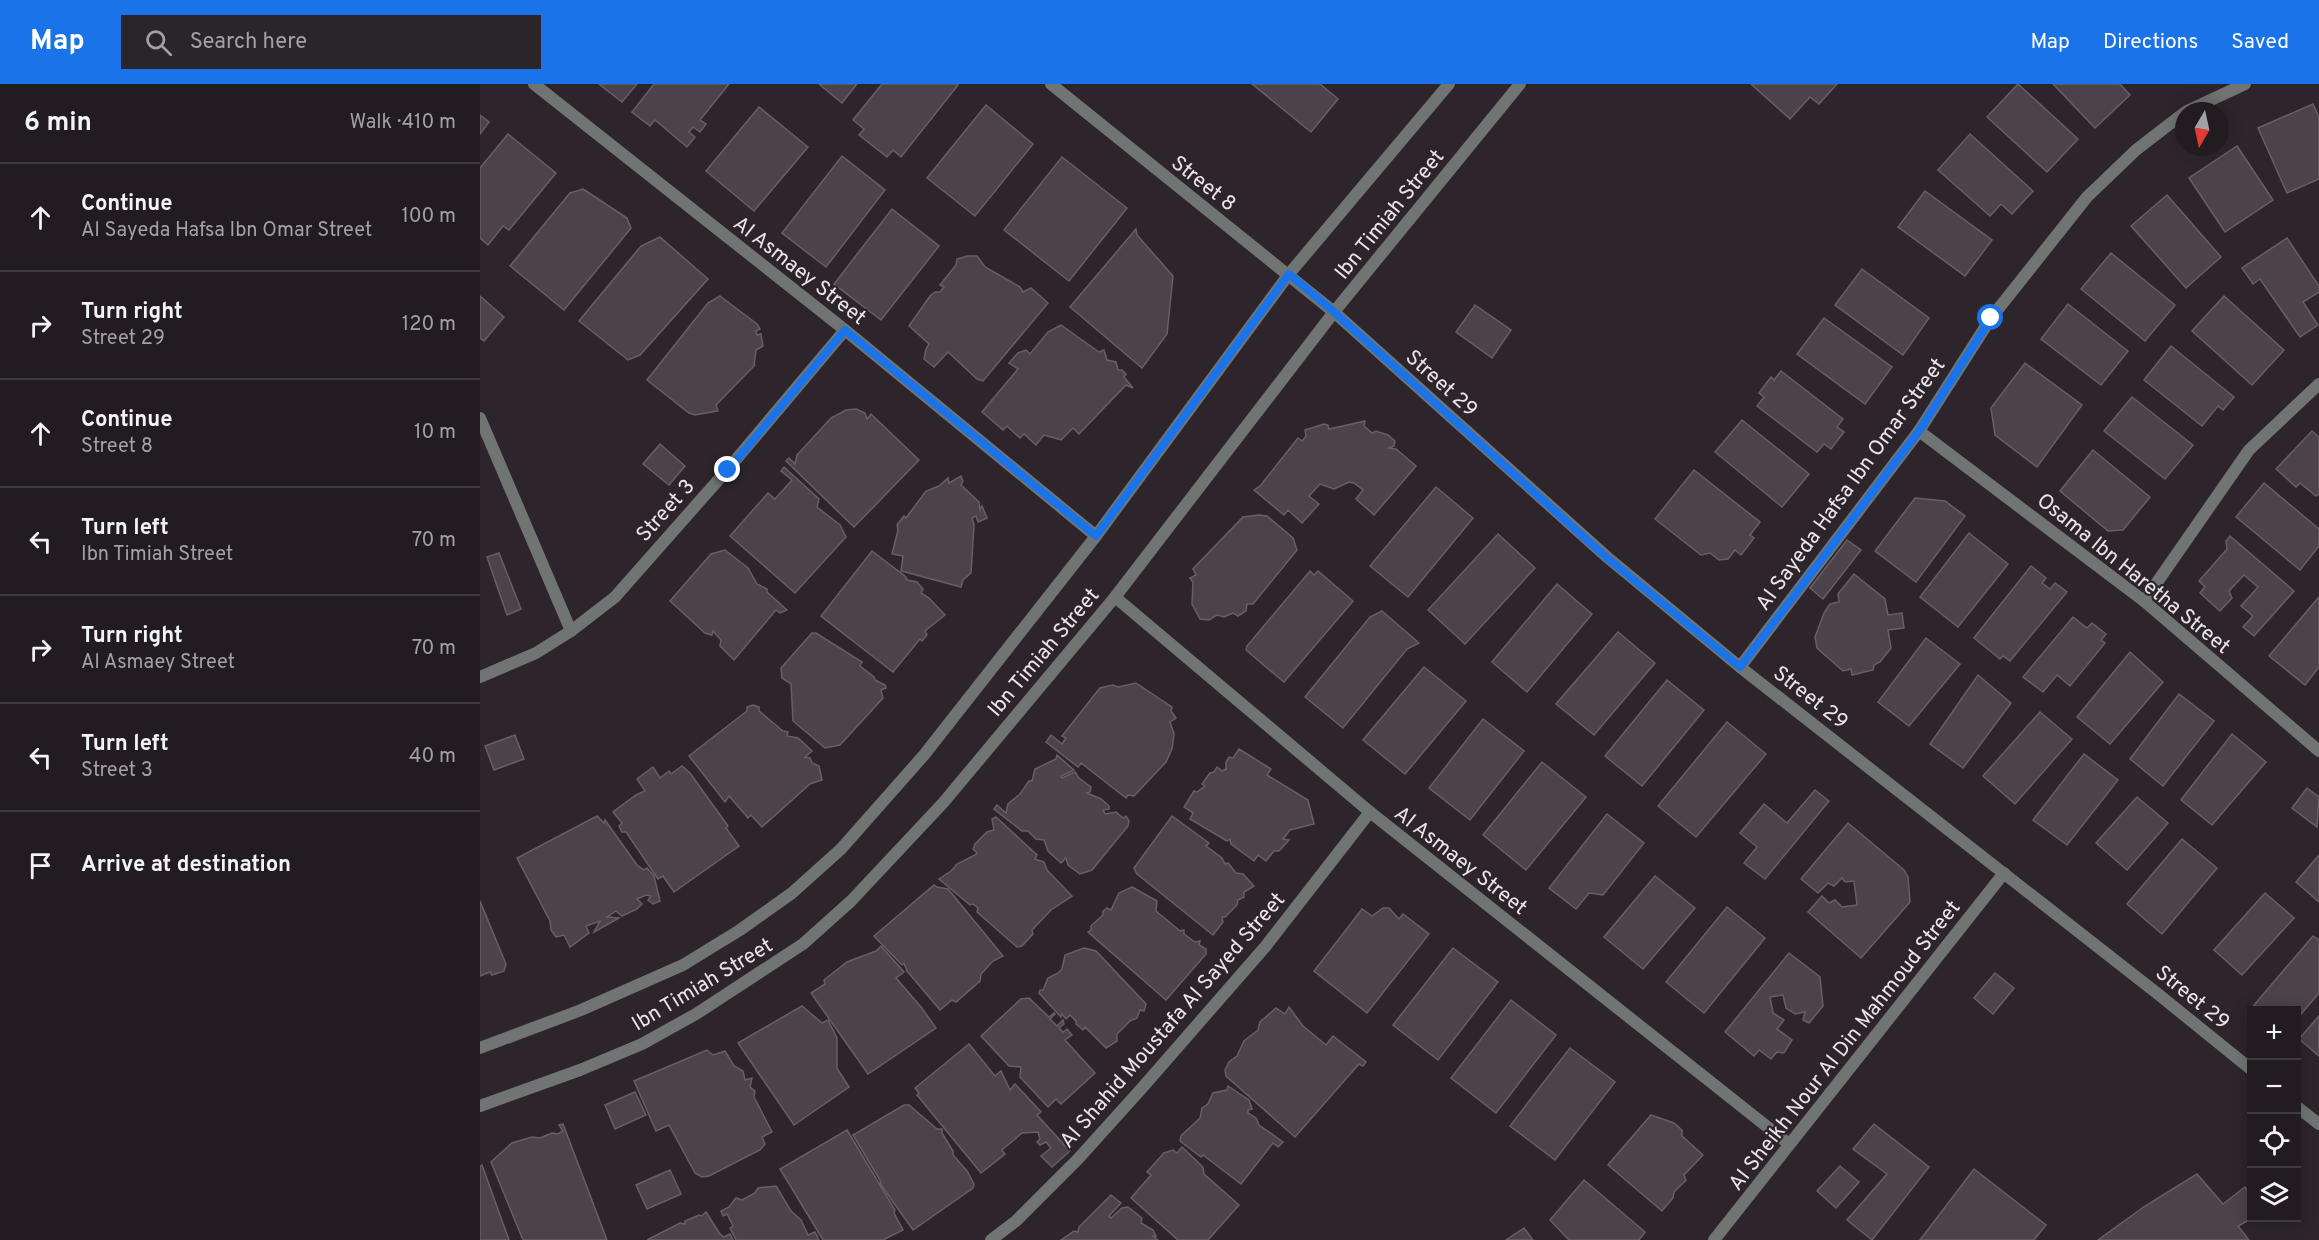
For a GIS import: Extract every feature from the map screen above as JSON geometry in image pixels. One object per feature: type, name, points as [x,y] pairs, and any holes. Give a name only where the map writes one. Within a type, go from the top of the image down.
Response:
[{"type":"street","name":"Al Asmaey Street","points":[[534,84],[845,330],[1096,536]]},
{"type":"street","name":"Street 8","points":[[1051,84],[1334,312]]},
{"type":"street","name":"Ibn Timiah Street","points":[[480,1048],[581,1010],[683,965],[740,930],[792,893],[841,849],[924,755],[1096,536],[1289,274],[1449,84]]},
{"type":"street","name":"Ibn Timiah Street","points":[[480,1106],[580,1070],[642,1044],[696,1014],[803,944],[851,901],[907,844],[1115,597],[1334,312],[1520,84]]},
{"type":"street","name":"Al Sayeda Hafsa Ibn Omar Street","points":[[2207,102],[2245,84]]},
{"type":"street","name":"Al Sayeda Hafsa Ibn Omar Street","points":[[1740,667],[1919,431],[1991,318],[2087,197],[2136,150],[2175,120]]},
{"type":"street","name":"Street 29","points":[[1334,312],[1606,557],[1740,667],[2247,1066]]},
{"type":"street","name":"Street 3","points":[[480,676],[536,652],[571,631],[615,597],[728,470],[845,330]]},
{"type":"street","points":[[2144,602],[2249,450],[2319,384]]},
{"type":"street","points":[[480,418],[571,631]]},
{"type":"street","name":"Osama Ibn Haretha Street","points":[[1919,431],[2144,602],[2319,752]]},
{"type":"street","name":"Al Asmaey Street","points":[[1115,597],[1370,812],[1789,1144]]},
{"type":"street","name":"Al Shahid Moustafa Al Sayed Street","points":[[991,1240],[1016,1221],[1078,1159],[1142,1088],[1265,947],[1370,812]]},
{"type":"street","name":"Al Sheikh Nour Al Din Mahmoud Street","points":[[1714,1240],[2004,873]]},
{"type":"street","points":[[2301,1110],[2319,1124]]},
{"type":"building","points":[[599,84],[637,84],[622,102]]},
{"type":"building","points":[[654,84],[729,84],[700,120],[706,124],[700,132],[693,127],[689,132],[695,137],[687,147],[655,120],[650,126],[632,112]]},
{"type":"building","points":[[819,84],[857,84],[842,103]]},
{"type":"building","points":[[882,84],[958,85],[901,157],[893,150],[887,157],[859,135],[864,129],[853,120]]},
{"type":"building","points":[[1252,84],[1320,84],[1338,99],[1311,132]]},
{"type":"building","points":[[1751,84],[1837,84],[1819,104],[1810,97],[1790,119]]},
{"type":"building","points":[[2018,84],[2078,139],[2047,172],[1987,117]]},
{"type":"building","points":[[2053,84],[2120,84],[2130,95],[2095,128]]},
{"type":"building","points":[[2313,104],[2319,117],[2319,179],[2287,193],[2258,128]]},
{"type":"building","points":[[986,105],[1033,144],[975,216],[927,178]]},
{"type":"building","points":[[759,107],[808,147],[754,211],[706,171]]},
{"type":"building","points":[[480,115],[489,122],[480,134]]},
{"type":"building","points":[[508,134],[556,173],[509,230],[503,226],[488,245],[480,238],[480,168]]},
{"type":"building","points":[[1970,134],[2033,191],[2012,214],[2001,204],[1990,216],[1938,170]]},
{"type":"building","points":[[2237,146],[2273,200],[2225,232],[2189,178],[2222,156],[2229,156],[2229,151]]},
{"type":"building","points":[[842,156],[885,190],[826,267],[782,233]]},
{"type":"building","points":[[1062,157],[1127,208],[1069,281],[1004,230]]},
{"type":"building","points":[[583,189],[627,218],[631,228],[564,310],[510,266],[570,193]]},
{"type":"building","points":[[1925,191],[1992,240],[1965,276],[1898,227]]},
{"type":"building","points":[[2167,195],[2221,257],[2186,288],[2131,226]]},
{"type":"building","points":[[892,209],[939,246],[881,320],[834,284]]},
{"type":"building","points":[[1136,229],[1137,235],[1173,276],[1167,334],[1142,368],[1070,307]]},
{"type":"building","points":[[660,237],[708,279],[640,355],[628,360],[579,321],[641,246]]},
{"type":"building","points":[[2287,238],[2319,286],[2319,292],[2303,302],[2318,325],[2300,337],[2260,279],[2253,284],[2242,268]]},
{"type":"building","points":[[2111,253],[2175,305],[2145,341],[2081,289]]},
{"type":"building","points":[[977,256],[985,267],[1020,287],[1023,292],[1031,288],[1048,303],[983,381],[977,379],[948,352],[934,367],[924,359],[929,344],[909,326],[930,296],[935,292],[940,292],[944,287],[940,285],[956,265],[957,259]]},
{"type":"building","points":[[1862,269],[1929,318],[1903,355],[1835,305]]},
{"type":"building","points":[[480,296],[504,317],[484,341],[480,338]]},
{"type":"building","points":[[720,296],[757,324],[760,329],[756,331],[757,335],[761,334],[763,346],[756,350],[754,366],[716,405],[718,411],[695,415],[689,413],[647,380],[708,303]]},
{"type":"building","points":[[2224,296],[2284,350],[2252,385],[2192,331]]},
{"type":"building","points":[[2068,304],[2128,351],[2101,385],[2041,339]]},
{"type":"building","points":[[1475,305],[1511,330],[1492,358],[1456,332]]},
{"type":"building","points":[[1824,318],[1892,367],[1865,404],[1797,354]]},
{"type":"building","points":[[1061,325],[1099,352],[1104,350],[1107,360],[1116,362],[1118,370],[1126,374],[1124,377],[1133,388],[1126,385],[1079,434],[1073,428],[1061,440],[1044,435],[1036,445],[1024,434],[1020,438],[1007,426],[1003,430],[982,412],[1018,369],[1009,363],[1018,353],[1026,350],[1030,354],[1048,332]]},
{"type":"building","points":[[2171,346],[2234,397],[2223,410],[2218,406],[2202,426],[2144,380]]},
{"type":"building","points":[[2025,363],[2082,405],[2037,467],[1995,435],[1991,408]]},
{"type":"building","points":[[1781,371],[1843,419],[1837,427],[1844,432],[1831,449],[1824,444],[1817,452],[1757,406],[1764,397],[1759,393],[1771,377],[1774,380]]},
{"type":"building","points":[[2132,397],[2193,445],[2165,479],[2104,431]]},
{"type":"building","points":[[856,409],[865,413],[867,419],[871,414],[919,460],[854,527],[786,461],[789,458],[795,464],[797,455],[831,418],[846,410]]},
{"type":"building","points":[[1742,420],[1809,474],[1782,507],[1715,452]]},
{"type":"building","points":[[1365,421],[1364,426],[1372,433],[1376,431],[1388,435],[1395,441],[1394,446],[1388,448],[1396,449],[1416,466],[1374,515],[1356,499],[1363,490],[1354,483],[1349,482],[1334,489],[1320,484],[1309,496],[1319,504],[1302,523],[1288,510],[1284,515],[1254,490],[1260,486],[1298,438],[1302,441],[1306,436],[1305,430],[1324,424],[1328,425],[1329,429]]},
{"type":"building","points":[[2312,431],[2319,437],[2319,494],[2316,496],[2300,483],[2296,487],[2276,469]]},
{"type":"building","points":[[660,444],[685,466],[669,485],[643,464]]},
{"type":"building","points":[[2093,450],[2150,497],[2123,530],[2108,531],[2060,491]]},
{"type":"building","points":[[784,467],[819,499],[817,507],[840,525],[846,537],[795,593],[730,536],[768,493],[775,499],[792,480],[781,471]]},
{"type":"building","points":[[1694,470],[1760,522],[1750,535],[1754,538],[1741,555],[1735,550],[1728,559],[1719,560],[1710,553],[1701,555],[1655,519]]},
{"type":"building","points":[[961,476],[963,481],[961,485],[979,502],[980,510],[982,506],[987,518],[978,522],[976,516],[972,518],[974,525],[971,573],[963,580],[961,587],[901,571],[903,556],[892,554],[898,530],[897,525],[904,516],[906,518],[926,491],[939,486],[948,478],[949,483]]},
{"type":"building","points":[[2264,483],[2319,529],[2319,546],[2300,570],[2236,517]]},
{"type":"building","points":[[1436,487],[1473,518],[1408,597],[1370,566]]},
{"type":"building","points":[[1915,498],[1945,501],[1965,516],[1916,582],[1875,551]]},
{"type":"building","points":[[1267,516],[1293,538],[1297,550],[1253,604],[1247,604],[1246,611],[1238,616],[1233,613],[1224,617],[1217,615],[1209,620],[1200,619],[1192,604],[1193,582],[1190,578],[1196,575],[1193,569],[1243,517]]},
{"type":"building","points":[[1969,533],[2008,564],[1958,627],[1920,597]]},
{"type":"building","points":[[1498,534],[1535,568],[1465,644],[1428,610]]},
{"type":"building","points":[[2230,536],[2294,591],[2254,636],[2243,627],[2253,616],[2241,606],[2258,587],[2244,575],[2229,591],[2232,598],[2220,611],[2200,593],[2205,587],[2199,581],[2227,549],[2226,541]]},
{"type":"building","points":[[1847,540],[1861,550],[1823,599],[1810,588]]},
{"type":"building","points":[[725,550],[748,568],[757,584],[767,589],[767,592],[787,610],[780,613],[776,610],[734,660],[720,646],[721,640],[713,631],[712,635],[705,633],[670,601],[711,554]]},
{"type":"building","points":[[872,551],[907,580],[917,582],[923,589],[921,593],[945,615],[925,631],[927,635],[922,641],[920,639],[893,672],[821,616]]},
{"type":"building","points":[[499,553],[521,609],[507,615],[487,557]]},
{"type":"building","points":[[2031,566],[2046,578],[2042,583],[2050,589],[2055,583],[2067,592],[2010,661],[2003,656],[2000,659],[1974,638]]},
{"type":"building","points":[[1310,571],[1314,575],[1318,571],[1353,601],[1284,682],[1246,650]]},
{"type":"building","points":[[1854,574],[1885,599],[1888,615],[1902,613],[1904,628],[1888,630],[1891,648],[1880,662],[1874,665],[1873,670],[1852,675],[1851,669],[1843,671],[1817,648],[1815,637],[1824,613],[1830,604],[1839,602],[1838,594]]},
{"type":"building","points":[[1557,584],[1592,614],[1527,692],[1492,662]]},
{"type":"building","points":[[2319,597],[2319,667],[2305,685],[2269,656]]},
{"type":"building","points":[[1382,611],[1419,643],[1407,649],[1343,728],[1305,697],[1370,617]]},
{"type":"building","points":[[2073,617],[2087,628],[2092,623],[2106,634],[2101,640],[2105,643],[2070,686],[2057,675],[2043,692],[2023,677]]},
{"type":"building","points":[[1618,632],[1655,663],[1594,735],[1556,704]]},
{"type":"building","points":[[812,633],[816,633],[862,662],[860,666],[886,688],[881,690],[883,698],[840,745],[825,748],[793,721],[791,684],[782,678],[781,668]]},
{"type":"building","points":[[1926,638],[1960,664],[1909,726],[1878,702]]},
{"type":"building","points":[[2130,652],[2163,682],[2110,744],[2077,717]]},
{"type":"building","points":[[1424,667],[1466,701],[1405,774],[1363,740]]},
{"type":"building","points":[[1978,675],[2011,703],[1963,768],[1930,744]]},
{"type":"building","points":[[1667,680],[1704,710],[1642,786],[1605,756]]},
{"type":"building","points":[[1136,683],[1172,707],[1171,711],[1176,718],[1170,722],[1174,734],[1172,749],[1166,762],[1134,796],[1128,795],[1126,798],[1081,763],[1078,767],[1046,742],[1051,735],[1062,744],[1066,738],[1062,736],[1100,688]]},
{"type":"building","points":[[2179,694],[2214,721],[2163,786],[2130,759]]},
{"type":"building","points":[[753,705],[759,707],[759,711],[783,731],[788,732],[787,736],[798,738],[812,751],[805,757],[810,758],[812,763],[819,766],[822,780],[810,784],[762,827],[751,815],[748,818],[729,796],[725,802],[689,756],[747,711],[747,707]]},
{"type":"building","points":[[2040,712],[2072,739],[2015,804],[1983,776]]},
{"type":"building","points":[[1483,719],[1524,751],[1470,820],[1429,788]]},
{"type":"building","points":[[1727,722],[1766,754],[1696,837],[1658,806]]},
{"type":"building","points":[[2232,734],[2266,762],[2212,825],[2181,800]]},
{"type":"building","points":[[515,735],[524,759],[494,770],[485,746]]},
{"type":"building","points":[[1239,749],[1271,769],[1267,775],[1308,800],[1314,824],[1290,830],[1283,839],[1289,840],[1279,851],[1274,851],[1266,861],[1258,855],[1254,861],[1231,844],[1230,839],[1227,841],[1190,819],[1193,813],[1184,807],[1194,791],[1197,792],[1205,786],[1202,784],[1210,773],[1214,772],[1217,767],[1222,771],[1226,769],[1229,757],[1233,758]]},
{"type":"building","points":[[2084,754],[2118,780],[2067,845],[2033,820]]},
{"type":"building","points":[[1057,755],[1074,770],[1061,776],[1062,778],[1075,772],[1091,787],[1090,792],[1087,793],[1101,799],[1109,806],[1109,809],[1103,810],[1105,814],[1116,812],[1123,818],[1126,816],[1129,821],[1128,826],[1092,870],[1080,874],[1068,865],[1066,858],[1061,863],[1048,851],[1044,840],[1036,839],[1028,831],[1022,831],[994,809],[997,805],[1006,813],[1008,804],[1020,794],[1029,781],[1032,781],[1035,769],[1056,759]]},
{"type":"building","points":[[1542,762],[1586,797],[1526,870],[1483,835]]},
{"type":"building","points":[[682,766],[690,773],[728,826],[726,828],[739,846],[674,892],[663,876],[658,879],[626,832],[622,832],[619,826],[622,823],[613,812],[645,791],[637,779],[653,767],[660,778],[669,771],[671,774]]},
{"type":"building","points":[[2307,788],[2319,797],[2317,827],[2292,808]]},
{"type":"building","points":[[1815,790],[1829,801],[1765,879],[1744,863],[1757,847],[1740,833],[1764,804],[1787,823]]},
{"type":"building","points":[[2137,797],[2168,823],[2127,870],[2096,843]]},
{"type":"building","points":[[1607,814],[1644,843],[1603,895],[1589,893],[1576,909],[1549,888]]},
{"type":"building","points":[[597,816],[604,823],[605,820],[637,865],[644,870],[647,868],[654,876],[660,901],[653,904],[648,900],[651,896],[646,895],[637,899],[642,904],[637,909],[622,916],[616,911],[607,917],[619,918],[594,932],[600,921],[586,926],[589,933],[570,947],[564,935],[556,937],[551,930],[550,921],[517,858]]},
{"type":"building","points":[[1172,816],[1209,843],[1206,846],[1222,858],[1225,864],[1228,863],[1236,873],[1243,874],[1254,886],[1244,892],[1244,897],[1238,900],[1237,905],[1225,917],[1222,917],[1223,922],[1213,935],[1137,874],[1134,868]]},
{"type":"building","points":[[996,817],[1037,855],[1035,859],[1044,862],[1047,870],[1072,896],[1051,910],[1032,930],[1033,934],[1022,946],[1017,947],[977,912],[978,908],[973,904],[970,905],[939,879],[957,864],[977,853],[973,849],[975,844],[987,832],[994,830],[992,819]]},
{"type":"building","points":[[1848,823],[1904,870],[1908,877],[1910,902],[1861,958],[1808,912],[1822,896],[1829,903],[1835,900],[1842,907],[1857,905],[1854,881],[1845,882],[1842,878],[1834,886],[1828,883],[1818,893],[1801,879]]},
{"type":"building","points":[[2182,839],[2217,868],[2162,934],[2127,904]]},
{"type":"building","points":[[2319,855],[2319,902],[2296,882]]},
{"type":"building","points":[[1655,876],[1695,908],[1643,969],[1604,937]]},
{"type":"building","points":[[934,885],[948,889],[1003,956],[993,961],[981,974],[980,981],[956,1002],[952,1000],[940,1010],[907,971],[904,963],[902,965],[874,936]]},
{"type":"building","points":[[1132,887],[1157,901],[1156,911],[1180,931],[1184,930],[1184,934],[1195,942],[1200,941],[1199,945],[1206,949],[1206,954],[1166,1000],[1088,932],[1103,915],[1103,911],[1107,908],[1111,910],[1119,893]]},
{"type":"building","points":[[2265,893],[2294,918],[2242,975],[2214,950]]},
{"type":"building","points":[[480,901],[506,964],[504,971],[492,975],[490,972],[480,976]]},
{"type":"building","points":[[1727,907],[1765,938],[1704,1013],[1666,982]]},
{"type":"building","points":[[1383,908],[1389,908],[1399,919],[1403,914],[1429,934],[1367,1013],[1314,971],[1362,909],[1372,916]]},
{"type":"building","points":[[2313,936],[2319,940],[2319,993],[2301,1014],[2301,1006],[2254,1005]]},
{"type":"building","points":[[881,946],[904,972],[896,978],[936,1028],[868,1074],[811,993],[825,984],[824,980],[847,962],[876,951]]},
{"type":"building","points":[[1084,948],[1096,951],[1146,1004],[1144,1011],[1140,1010],[1137,1018],[1130,1021],[1117,1034],[1117,1041],[1106,1048],[1085,1027],[1083,1030],[1076,1024],[1070,1015],[1066,1019],[1062,1014],[1061,1017],[1039,993],[1043,990],[1048,978],[1062,969],[1065,955]]},
{"type":"building","points":[[1453,948],[1498,982],[1438,1060],[1393,1025]]},
{"type":"building","points":[[1789,953],[1820,977],[1823,1006],[1809,1023],[1803,1020],[1805,1012],[1795,1014],[1786,1008],[1783,995],[1770,997],[1773,1013],[1784,1020],[1777,1029],[1792,1040],[1784,1053],[1777,1052],[1771,1059],[1759,1050],[1754,1056],[1725,1032]]},
{"type":"building","points":[[1995,973],[2014,988],[1993,1014],[1974,998]]},
{"type":"building","points":[[1029,998],[1049,1017],[1055,1014],[1050,1019],[1057,1026],[1063,1020],[1064,1024],[1059,1028],[1063,1032],[1067,1029],[1072,1035],[1065,1040],[1095,1073],[1061,1104],[1056,1099],[1048,1107],[1020,1077],[1021,1067],[1009,1066],[981,1036],[1021,999]]},
{"type":"building","points":[[1511,1000],[1556,1035],[1496,1113],[1451,1078]]},
{"type":"building","points":[[802,1006],[822,1023],[828,1020],[837,1038],[837,1068],[849,1087],[794,1125],[738,1043]]},
{"type":"building","points":[[1289,1007],[1303,1026],[1326,1045],[1333,1036],[1366,1062],[1363,1066],[1359,1064],[1295,1137],[1226,1076],[1225,1070],[1229,1062],[1237,1056],[1244,1041],[1258,1030],[1260,1022],[1276,1008],[1285,1014]]},
{"type":"building","points":[[2319,1016],[2319,1056],[2301,1041],[2301,1037]]},
{"type":"building","points":[[969,1044],[995,1076],[1001,1071],[1010,1090],[1015,1084],[1041,1112],[1037,1115],[1070,1151],[1052,1167],[1041,1156],[1051,1148],[1046,1142],[1040,1145],[1037,1142],[1040,1139],[1038,1132],[1022,1133],[1002,1150],[1005,1154],[981,1173],[917,1095],[919,1093],[915,1088]]},
{"type":"building","points":[[1570,1048],[1615,1082],[1555,1160],[1510,1126]]},
{"type":"building","points":[[707,1050],[713,1055],[725,1051],[734,1066],[743,1071],[745,1080],[752,1078],[750,1087],[755,1091],[754,1097],[772,1132],[762,1137],[765,1144],[760,1150],[709,1176],[702,1177],[695,1173],[669,1125],[656,1131],[634,1081]]},
{"type":"building","points":[[1228,1086],[1249,1100],[1252,1109],[1248,1110],[1248,1113],[1256,1118],[1259,1125],[1283,1142],[1278,1147],[1273,1143],[1241,1184],[1203,1155],[1201,1157],[1180,1141],[1181,1136],[1200,1118],[1202,1108],[1208,1104],[1213,1093],[1227,1090]]},
{"type":"building","points":[[635,1092],[646,1115],[615,1129],[605,1105]]},
{"type":"building","points":[[904,1105],[909,1105],[937,1129],[942,1129],[953,1155],[967,1171],[974,1184],[973,1188],[913,1230],[881,1185],[853,1135]]},
{"type":"building","points":[[1651,1115],[1674,1123],[1682,1130],[1682,1136],[1703,1155],[1684,1175],[1686,1180],[1674,1192],[1673,1198],[1662,1211],[1608,1165]]},
{"type":"building","points":[[563,1124],[607,1240],[523,1240],[491,1162],[512,1143],[532,1137],[540,1138],[552,1133],[558,1134],[563,1131],[559,1125]]},
{"type":"building","points":[[1874,1124],[1929,1167],[1872,1240],[1847,1220],[1887,1174],[1853,1149]]},
{"type":"building","points":[[847,1130],[895,1210],[894,1213],[903,1230],[883,1240],[823,1240],[780,1169]]},
{"type":"building","points":[[1182,1147],[1203,1167],[1204,1174],[1239,1205],[1208,1240],[1178,1240],[1131,1198],[1151,1175],[1147,1172],[1164,1153],[1173,1150],[1177,1153]]},
{"type":"building","points":[[482,1165],[509,1240],[480,1240],[480,1166]]},
{"type":"building","points":[[1840,1166],[1859,1182],[1836,1208],[1817,1191]]},
{"type":"building","points":[[1974,1169],[2046,1225],[2034,1240],[1920,1240]]},
{"type":"building","points":[[670,1170],[681,1194],[647,1209],[636,1185]]},
{"type":"building","points":[[2197,1174],[2223,1204],[2245,1187],[2247,1190],[2247,1221],[2238,1226],[2249,1240],[2098,1240],[2145,1206]]},
{"type":"building","points":[[1584,1180],[1645,1232],[1639,1240],[1569,1240],[1550,1220]]},
{"type":"building","points":[[776,1186],[791,1211],[801,1220],[808,1235],[815,1232],[819,1240],[736,1240],[727,1214],[723,1216],[721,1211],[729,1207],[736,1198],[742,1200],[755,1193],[758,1188]]},
{"type":"building","points":[[1111,1195],[1121,1203],[1109,1216],[1111,1218],[1122,1208],[1128,1207],[1142,1218],[1141,1223],[1153,1230],[1156,1236],[1153,1236],[1158,1240],[1061,1240],[1074,1231],[1078,1232],[1079,1227]]},
{"type":"building","points":[[706,1212],[720,1234],[724,1237],[730,1234],[733,1240],[647,1240],[680,1223],[685,1224],[685,1221],[699,1215],[702,1216]]},
{"type":"building","points":[[1524,1228],[1533,1240],[1506,1240]]},
{"type":"route","points":[[728,470],[845,330],[1096,536],[1289,274],[1606,557],[1740,667],[1919,431],[1991,318]]}]
